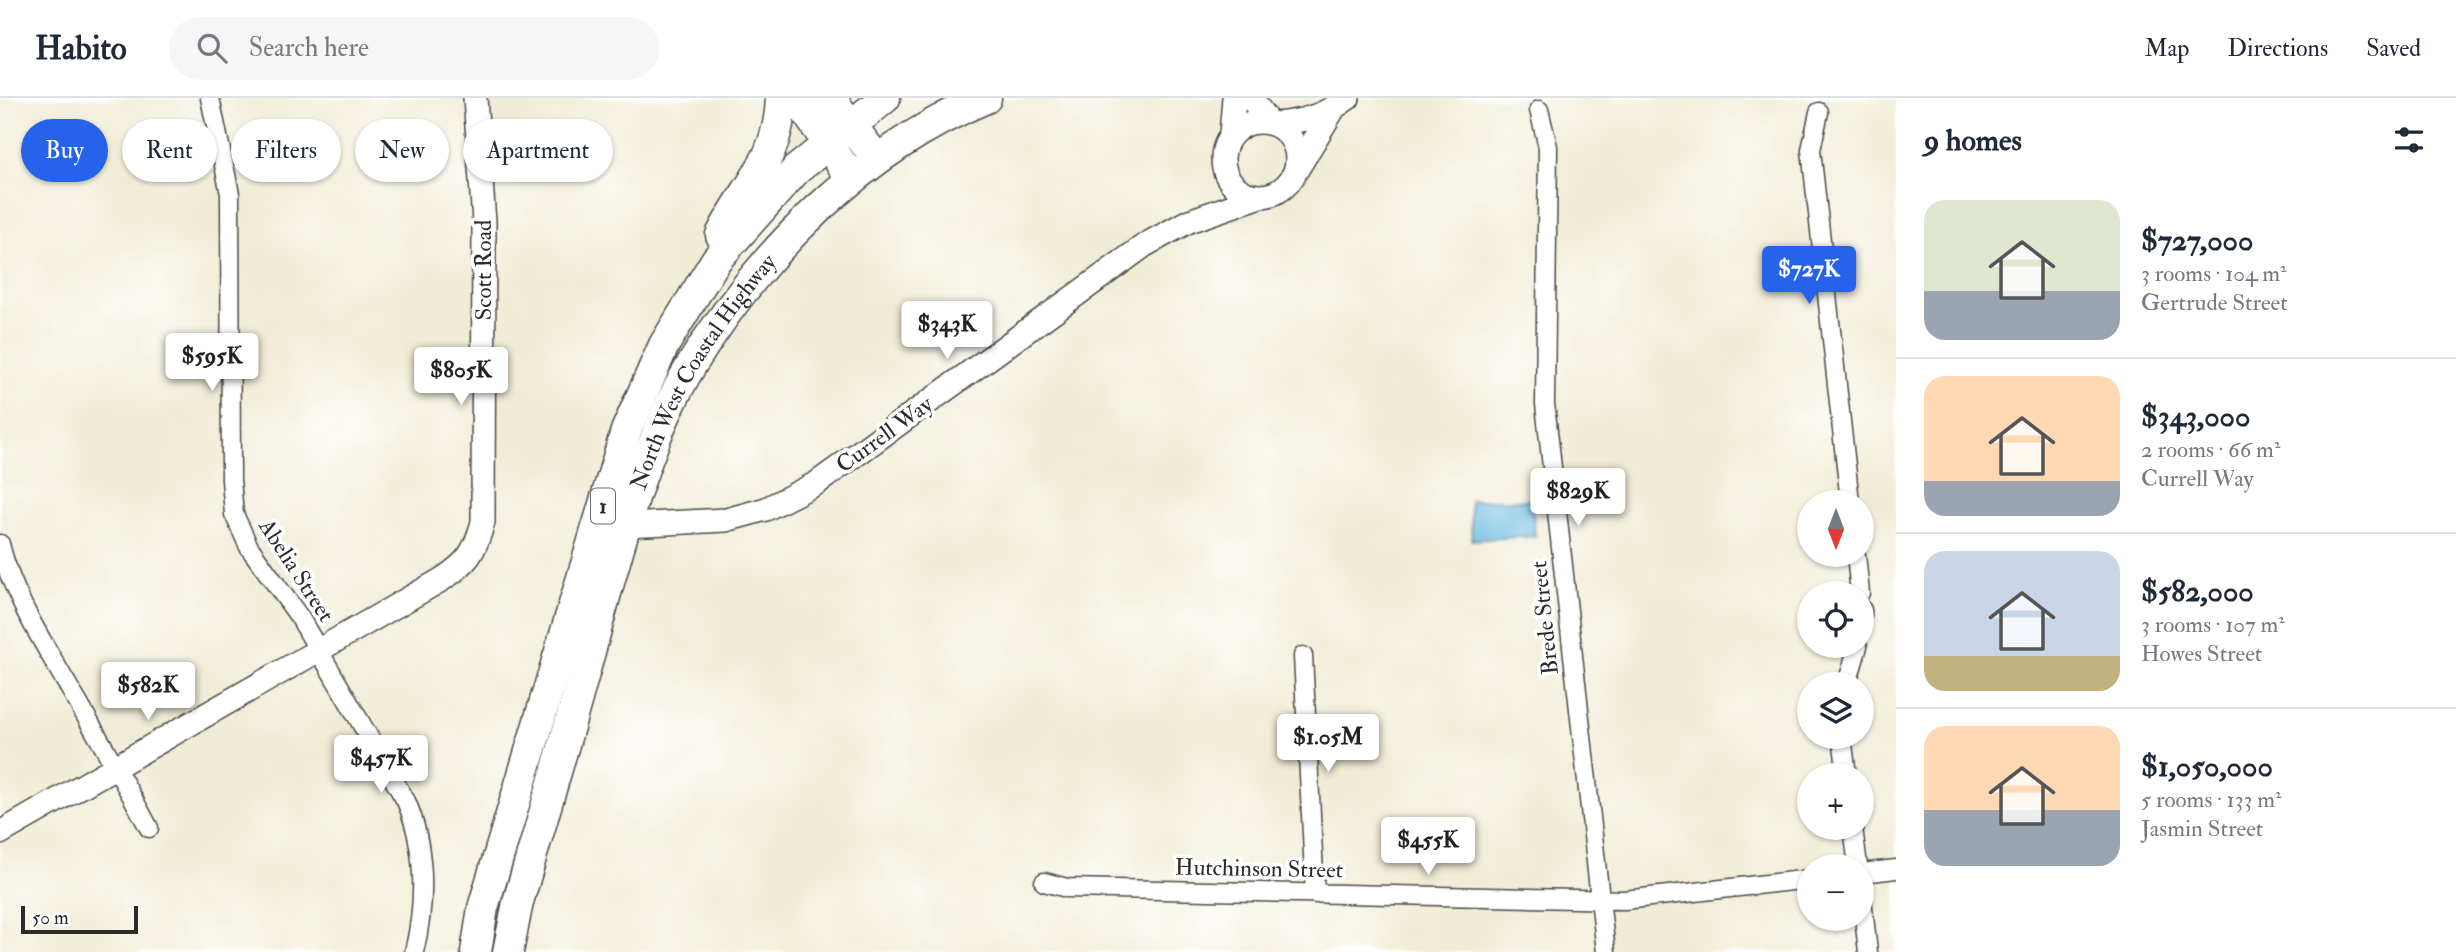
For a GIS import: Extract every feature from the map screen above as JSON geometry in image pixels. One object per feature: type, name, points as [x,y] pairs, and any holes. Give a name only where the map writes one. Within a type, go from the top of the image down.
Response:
[{"type":"highway","points":[[716,260],[721,234],[763,169],[777,138],[781,98]]},
{"type":"highway","points":[[797,98],[852,179]]},
{"type":"highway","points":[[830,98],[877,159]]},
{"type":"highway","name":"North West Coastal Highway","points":[[476,952],[483,908],[626,430],[664,345],[716,260],[796,170],[885,98]]},
{"type":"highway","name":"North West Coastal Highway","points":[[508,952],[518,902],[627,524],[653,446],[691,365],[760,267],[852,179],[900,142],[986,98]]},
{"type":"street","name":"Abelia Street","points":[[210,98],[230,194],[231,480],[234,514],[249,547],[319,650],[416,823],[421,852],[421,888],[420,928],[414,952]]},
{"type":"street","name":"Scott Road","points":[[0,833],[457,570],[475,550],[483,522],[484,222],[475,98]]},
{"type":"street","points":[[1234,98],[1231,135],[1223,155],[1227,175],[1241,190],[1261,196],[1281,190],[1295,174],[1341,103]]},
{"type":"street","points":[[1251,98],[1272,124],[1295,143],[1298,153],[1295,174]]},
{"type":"street","points":[[1231,135],[1248,123],[1272,124],[1309,119],[1341,103]]},
{"type":"street","name":"Brede Street","points":[[1539,110],[1548,147],[1545,404],[1606,952]]},
{"type":"street","points":[[1819,112],[1811,150],[1849,490]]},
{"type":"street","name":"Currell Way","points":[[627,524],[726,520],[776,504],[817,483],[1145,244],[1189,221],[1261,196]]},
{"type":"street","points":[[0,544],[6,571],[21,605],[116,765],[149,828]]},
{"type":"street","points":[[1303,656],[1315,894]]},
{"type":"street","points":[[1874,872],[1896,869]]},
{"type":"street","name":"Hutchinson Street","points":[[1044,882],[1067,888],[1623,900],[1797,880]]},
{"type":"street","points":[[1866,931],[1868,952]]},
{"type":"water","points":[[1470,500],[1532,500],[1535,536],[1472,540]]}]
